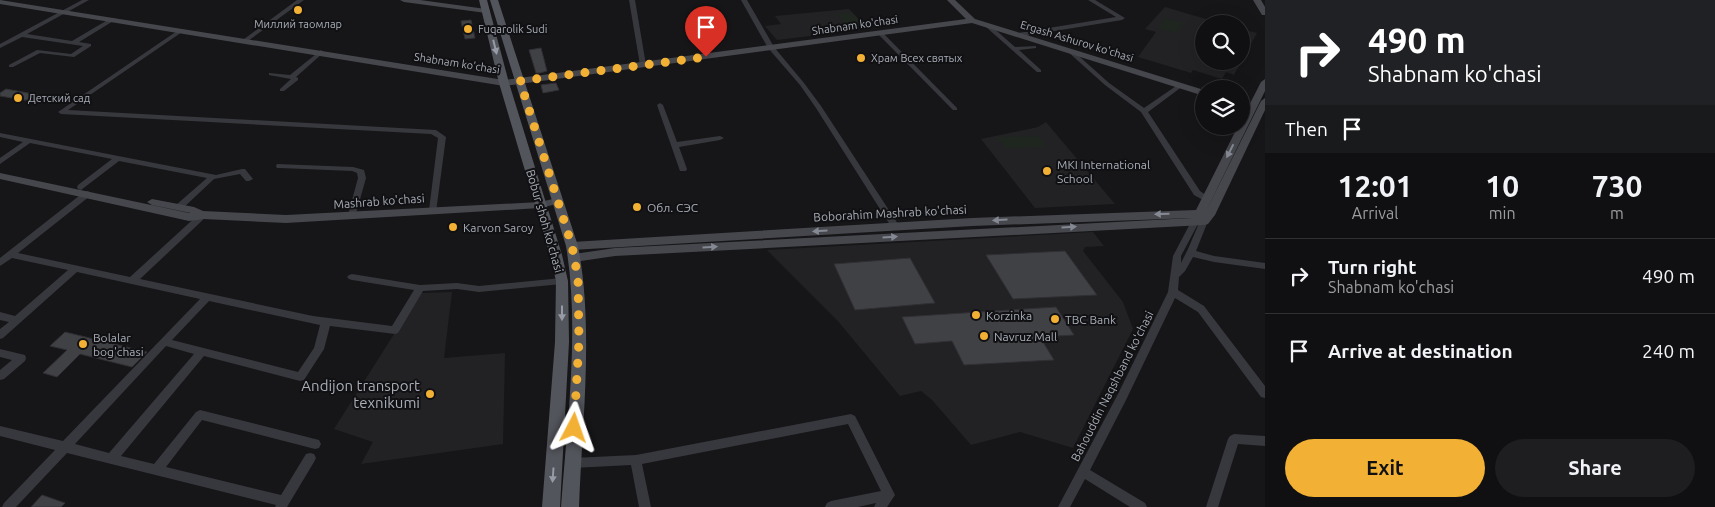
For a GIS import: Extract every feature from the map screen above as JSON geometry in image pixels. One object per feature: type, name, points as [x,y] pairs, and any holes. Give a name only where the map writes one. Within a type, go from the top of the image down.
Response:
[{"type":"main road","points":[[404,0],[486,11]]},
{"type":"main road","name":"Bobur shoh ko'chasi","points":[[483,0],[504,83],[556,255],[562,281],[562,342],[551,507]]},
{"type":"main road","name":"Bobur shoh ko'chasi","points":[[494,0],[573,252],[578,278],[579,341],[570,507]]},
{"type":"main road","name":"Ergash Ashurov ko'chasi","points":[[951,0],[972,21],[1195,90]]},
{"type":"main road","points":[[1257,0],[1265,13]]},
{"type":"main road","name":"Shabnam ko'chasi","points":[[0,2],[321,52],[504,83],[972,21]]},
{"type":"main road","points":[[1202,218],[1259,110],[1265,82]]},
{"type":"main road","points":[[1202,218],[1206,198],[1265,101]]},
{"type":"main road","name":"Mashrab ko'chasi","points":[[0,171],[84,191],[194,210],[203,215]]},
{"type":"main road","name":"Mashrab ko'chasi","points":[[0,176],[41,182]]},
{"type":"main road","name":"Mashrab ko'chasi","points":[[84,191],[189,217],[203,215],[286,220],[540,205],[557,201]]},
{"type":"main road","name":"Boborahim Mashrab ko'chasi","points":[[841,234],[895,226],[1036,218],[1202,218]]},
{"type":"main road","name":"Boborahim Mashrab ko'chasi","points":[[573,252],[615,252],[841,234],[1202,218]]},
{"type":"street","points":[[0,46],[86,0]]},
{"type":"street","points":[[246,40],[301,0]]},
{"type":"street","points":[[632,0],[643,65]]},
{"type":"street","points":[[744,0],[771,48],[819,107],[895,226]]},
{"type":"street","points":[[1018,35],[1122,18],[1091,0]]},
{"type":"street","points":[[73,43],[113,19]]},
{"type":"street","points":[[988,26],[1039,71]]},
{"type":"street","points":[[182,30],[59,111],[433,132],[442,137],[432,210]]},
{"type":"street","points":[[880,34],[955,109]]},
{"type":"street","points":[[11,66],[39,51],[72,56],[89,45],[21,35]]},
{"type":"street","points":[[1013,49],[1034,47]]},
{"type":"street","points":[[1070,50],[1073,56],[1144,111],[1197,193],[1206,198]]},
{"type":"street","points":[[291,77],[321,52]]},
{"type":"street","points":[[271,74],[296,79],[282,90]]},
{"type":"street","points":[[1144,111],[1181,86]]},
{"type":"street","points":[[660,105],[684,169]]},
{"type":"street","points":[[0,135],[212,176],[242,171],[249,179]]},
{"type":"street","points":[[675,145],[720,138]]},
{"type":"street","points":[[0,162],[28,141]]},
{"type":"street","points":[[0,264],[84,191],[118,158]]},
{"type":"street","points":[[280,166],[353,169],[360,172],[362,178],[352,215]]},
{"type":"street","points":[[179,207],[212,176]]},
{"type":"street","points":[[132,281],[203,215]]},
{"type":"street","points":[[1177,274],[1191,253],[1202,218]]},
{"type":"street","name":"Bahouddin Naqshband koʻchasi","points":[[1064,507],[1173,292],[1177,274],[1177,256],[1202,218]]},
{"type":"street","points":[[1191,253],[1214,259],[1265,266]]},
{"type":"street","points":[[10,255],[326,321],[395,330],[420,288]]},
{"type":"street","points":[[0,335],[75,270]]},
{"type":"street","points":[[352,277],[420,288],[457,286],[479,289],[562,281]]},
{"type":"street","points":[[1173,292],[1201,308],[1265,394]]},
{"type":"street","points":[[8,507],[207,297]]},
{"type":"street","points":[[0,316],[17,320]]},
{"type":"street","points":[[165,342],[300,376],[319,348],[326,321]]},
{"type":"street","points":[[112,458],[202,351]]},
{"type":"street","points":[[0,352],[21,358],[0,376]]},
{"type":"street","points":[[157,469],[200,415],[315,444]]},
{"type":"street","points":[[572,463],[636,460],[850,419],[888,495]]},
{"type":"street","points":[[0,431],[157,469],[282,504],[310,458]]},
{"type":"street","points":[[1212,507],[1234,439],[1265,441]]},
{"type":"street","points":[[636,460],[645,507]]},
{"type":"street","points":[[1082,472],[1141,507]]},
{"type":"street","points":[[831,507],[888,495]]},
{"type":"street","points":[[880,507],[888,495]]},
{"type":"shaded area","points":[[1165,7],[1195,16],[1195,70],[1237,70],[1234,75],[1226,72],[1222,79],[1193,70],[1191,73],[1138,57],[1156,32],[1145,29]]},
{"type":"shaded area","points":[[849,9],[868,29],[777,40],[765,26],[781,24],[775,16]]},
{"type":"shaded area","points":[[852,13],[865,26],[850,28],[837,14]]},
{"type":"shaded area","points":[[1165,18],[1183,23],[1176,33],[1158,28]]},
{"type":"shaded area","points":[[1250,31],[1257,33],[1250,46]]},
{"type":"shaded area","name":"MKI International School","points":[[1046,122],[1115,204],[1035,208],[981,139],[1038,127]]},
{"type":"shaded area","points":[[1038,136],[1047,147],[1005,148],[997,137]]},
{"type":"shaded area","name":"Navruz Mall","points":[[1093,232],[1104,246],[1085,247],[1083,251],[1123,302],[1133,329],[1073,448],[1020,432],[971,445],[932,400],[921,391],[900,396],[837,320],[767,250]]},
{"type":"shaded area","name":"Andijon transport texnikumi","points":[[452,292],[444,358],[505,353],[503,444],[361,464],[373,442],[334,429],[420,293]]},
{"type":"building","name":"Fuqarolik Sudi","points":[[471,20],[475,38],[465,39],[461,21]]},
{"type":"building","points":[[541,48],[547,71],[536,73],[529,50]]},
{"type":"building","points":[[556,83],[559,90],[543,93],[541,85]]},
{"type":"building","points":[[6,89],[39,95],[30,101],[0,96],[0,93]]},
{"type":"building","name":"Navruz Mall","points":[[1065,251],[1097,295],[1013,299],[986,255]]},
{"type":"building","points":[[910,258],[935,303],[855,310],[834,264]]},
{"type":"building","name":"Navruz Mall","points":[[1056,307],[1074,335],[1040,337],[1054,360],[964,365],[952,341],[915,344],[902,317]]},
{"type":"building","name":"Bolalar bog'chasi","points":[[65,332],[147,352],[132,367],[80,354],[57,377],[43,373],[67,350],[50,346]]},
{"type":"building","points":[[42,495],[65,503],[61,507],[31,507]]},
{"type":"place","name":"Миллий таомлар","points":[[298,10]]},
{"type":"place","name":"Fuqarolik Sudi","points":[[468,29]]},
{"type":"place","name":"Храм Всех святых","points":[[861,58]]},
{"type":"place","name":"Детский сад","points":[[18,98]]},
{"type":"place","name":"MKI International School","points":[[1047,171]]},
{"type":"place","name":"Обл. СЭС","points":[[637,207]]},
{"type":"place","name":"Karvon Saroy","points":[[453,227]]},
{"type":"place","name":"Korzinka","points":[[976,315]]},
{"type":"place","name":"TBC Bank","points":[[1055,319]]},
{"type":"place","name":"Navruz Mall","points":[[984,336]]},
{"type":"place","name":"Bolalar bog'chasi","points":[[83,344]]},
{"type":"place","name":"Andijon transport texnikumi","points":[[430,394]]},
{"type":"route","points":[[574,428],[579,341],[578,278],[572,246],[520,81],[706,57]]}]
